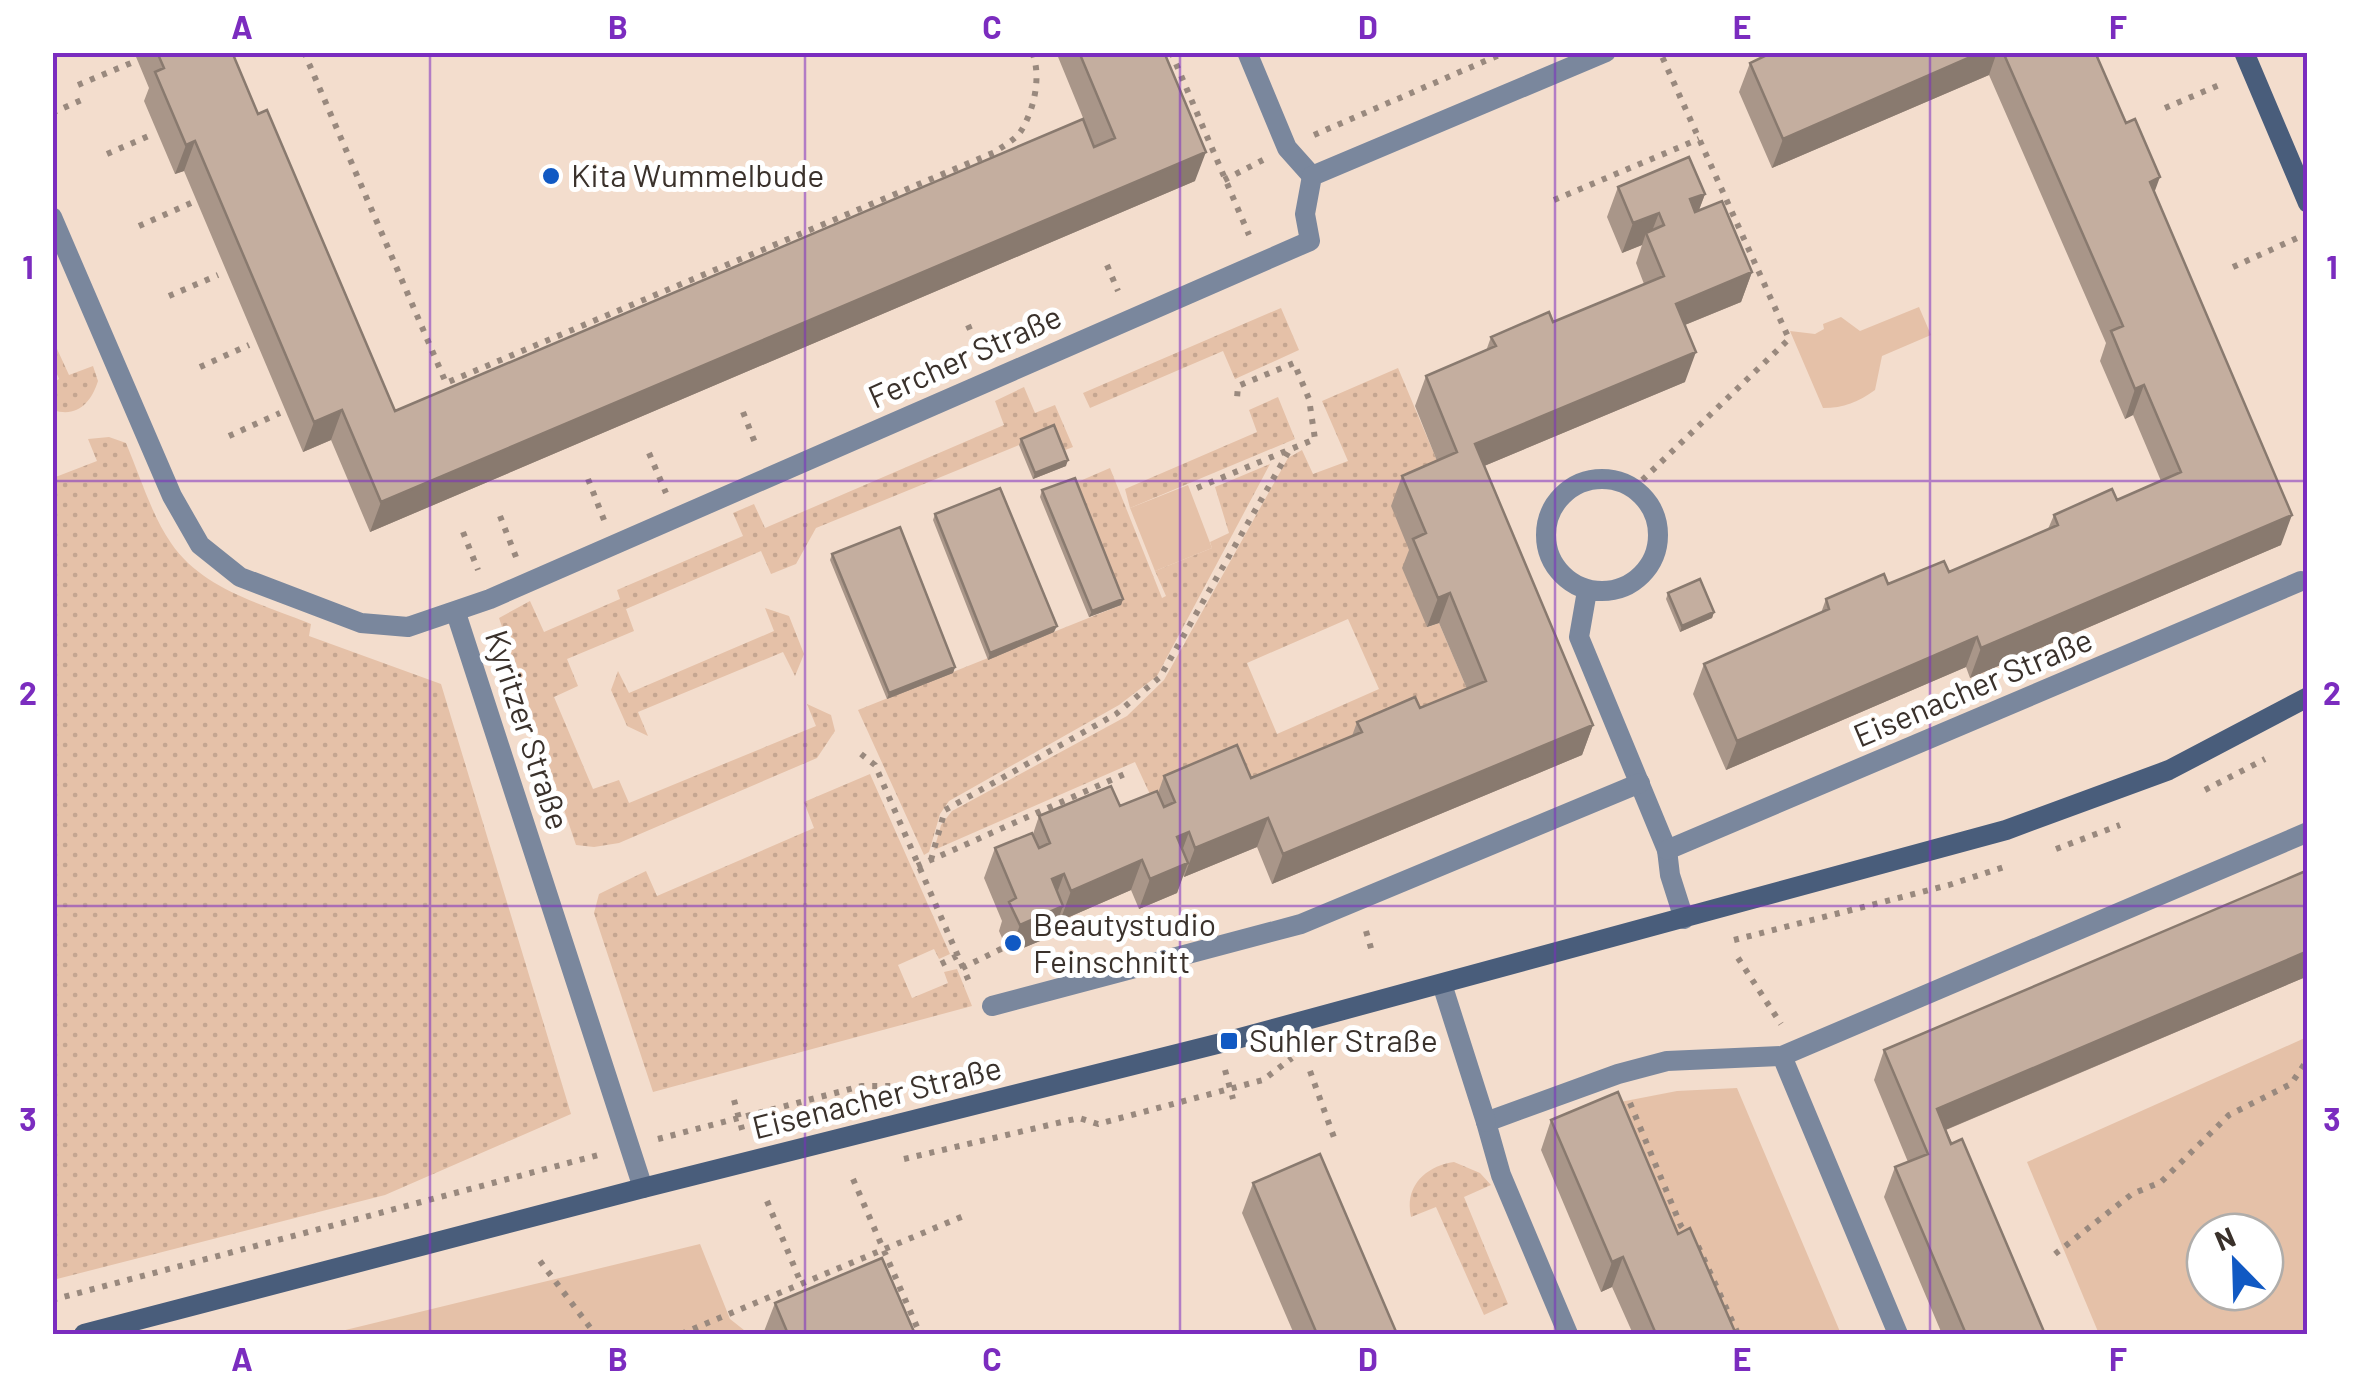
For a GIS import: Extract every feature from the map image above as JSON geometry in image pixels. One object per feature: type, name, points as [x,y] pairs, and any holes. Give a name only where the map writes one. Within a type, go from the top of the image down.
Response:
[{"type":"street","points":[[1247,52],[1286,148],[1312,176],[1606,52]]},
{"type":"street","points":[[2248,62],[2308,204]]},
{"type":"street","name":"Fercher Straße","points":[[456,613],[1310,241],[1304,214],[1312,176]]},
{"type":"street","name":"Kyritzer Straße","points":[[52,217],[172,496],[200,545],[240,577],[361,623],[408,628],[456,613],[643,1188]]},
{"type":"street","points":[[1605,478],[1634,489],[1651,506],[1658,524],[1652,562],[1625,587],[1606,592],[1570,582],[1557,570],[1544,536],[1556,501],[1586,480],[1605,478]]},
{"type":"street","name":"Eisenacher Straße","points":[[1668,850],[2301,581]]},
{"type":"street","points":[[1588,590],[1579,637],[1668,850],[1670,875],[1684,919]]},
{"type":"street","name":"Eisenacher Straße","points":[[84,1334],[643,1188],[1229,1042],[2006,830],[2169,770],[2308,697]]},
{"type":"street","name":"Eisenacher Straße","points":[[983,1001],[1301,924],[1640,782]]},
{"type":"street","points":[[1486,1122],[1668,1060],[1790,1053],[2308,832]]},
{"type":"street","points":[[1442,984],[1501,1174],[1568,1334]]},
{"type":"street","points":[[1790,1053],[1898,1334]]},
{"type":"path","points":[[304,52],[446,383],[996,152],[1020,134],[1033,101],[1038,66],[1032,52]]},
{"type":"path","points":[[1171,52],[1262,262]]},
{"type":"path","points":[[1224,180],[1286,148],[1506,52]]},
{"type":"path","points":[[1634,489],[1790,339],[1660,52]]},
{"type":"path","points":[[2165,108],[2248,62]]},
{"type":"path","points":[[78,85],[131,63]]},
{"type":"path","points":[[52,113],[84,99]]},
{"type":"path","points":[[107,154],[151,135]]},
{"type":"path","points":[[1554,200],[1699,139]]},
{"type":"path","points":[[139,226],[191,202]]},
{"type":"path","points":[[2232,267],[2308,234]]},
{"type":"path","points":[[169,296],[218,275]]},
{"type":"path","points":[[200,367],[249,345]]},
{"type":"path","points":[[1197,488],[1316,439],[1309,399],[1294,363],[1238,386],[1237,398]]},
{"type":"path","points":[[743,412],[752,434]]},
{"type":"path","points":[[230,436],[280,413]]},
{"type":"path","points":[[931,860],[945,810],[1116,714],[1160,677],[1289,451]]},
{"type":"path","points":[[649,453],[659,476]]},
{"type":"path","points":[[588,479],[597,502]]},
{"type":"path","points":[[500,516],[508,536]]},
{"type":"path","points":[[463,532],[478,570]]},
{"type":"path","points":[[861,754],[875,765],[962,968],[983,1001]]},
{"type":"path","points":[[917,866],[1130,772]]},
{"type":"path","points":[[962,968],[1005,948]]},
{"type":"path","points":[[941,964],[957,956]]},
{"type":"path","points":[[1738,958],[1790,1053]]},
{"type":"path","points":[[2055,1254],[2132,1194],[2161,1182],[2228,1115],[2291,1084],[2308,1059]]},
{"type":"path","points":[[1225,1068],[1233,1099]]},
{"type":"path","points":[[1310,1070],[1336,1143]]},
{"type":"path","points":[[1618,1074],[1681,1226],[1697,1244],[1738,1334]]},
{"type":"path","points":[[52,1300],[862,1086],[921,1086]]},
{"type":"path","points":[[734,1100],[746,1144]]},
{"type":"path","points":[[853,1179],[920,1334]]},
{"type":"path","points":[[767,1201],[801,1283]]},
{"type":"path","points":[[681,1334],[966,1215]]},
{"type":"path","points":[[540,1260],[596,1334]]},
{"type":"shaded area","points":[[1919,307],[1931,335],[1882,356],[1875,390],[1850,404],[1823,408],[1790,331],[1815,334],[1824,329],[1823,324],[1841,317],[1860,331]]},
{"type":"shaded area","points":[[1281,308],[1299,350],[1235,379],[1223,351],[1090,408],[1083,393]]},
{"type":"shaded area","points":[[52,338],[69,375],[93,366],[98,381],[87,402],[69,412],[53,410],[53,383],[59,379],[53,363]]},
{"type":"shaded area","points":[[1398,368],[1446,482],[1415,563],[1428,627],[1439,623],[1476,710],[1347,752],[1155,805],[1135,762],[934,850],[941,825],[952,811],[1127,716],[1164,680],[1288,458],[1302,450],[1313,474],[1348,461],[1322,401]],"holes":[[[1348,619],[1379,689],[1277,734],[1247,663]]]},
{"type":"shaded area","points":[[1024,387],[1035,413],[1055,405],[1073,447],[1060,452],[1051,432],[816,528],[796,564],[771,574],[761,551],[626,609],[634,631],[567,659],[578,686],[554,697],[593,789],[619,780],[629,803],[816,726],[807,704],[831,715],[835,731],[817,758],[619,843],[576,845],[499,618],[530,601],[544,632],[620,599],[617,590],[743,536],[733,513],[754,504],[765,528],[1004,425],[995,401]]},
{"type":"shaded area","points":[[1278,397],[1295,439],[1130,508],[1125,489],[1257,432],[1249,410]]},
{"type":"shaded area","points":[[109,437],[126,443],[164,532],[199,572],[253,602],[311,624],[309,636],[441,684],[571,1114],[385,1195],[53,1280],[53,478],[97,461],[88,439]]},
{"type":"shaded area","points":[[1270,464],[1157,676],[1119,705],[949,801],[940,814],[929,852],[924,855],[858,710],[1121,605],[1073,484],[1110,468],[1162,598],[1166,596],[1155,571],[1212,548],[1210,542],[1229,533],[1215,487]]},
{"type":"shaded area","points":[[1188,485],[1212,548],[1155,571],[1130,508]]},
{"type":"shaded area","points":[[765,608],[789,616],[804,654],[795,676],[783,652],[638,712],[648,736],[627,726],[611,690],[618,671],[629,693],[774,631]]},
{"type":"shaded area","points":[[870,774],[950,954],[939,959],[934,949],[898,965],[912,998],[948,983],[944,972],[957,969],[972,1006],[653,1092],[594,913],[599,894],[646,871],[657,896],[814,828],[804,802]]},
{"type":"shaded area","points":[[2307,1037],[2307,1334],[2099,1334],[2027,1162]]},
{"type":"shaded area","points":[[1737,1088],[1841,1334],[1712,1334],[1615,1103],[1677,1091]]},
{"type":"shaded area","points":[[1454,1162],[1480,1173],[1491,1185],[1464,1197],[1508,1304],[1484,1315],[1436,1207],[1411,1217],[1411,1196],[1419,1179],[1434,1168]]},
{"type":"shaded area","points":[[700,1244],[730,1319],[749,1334],[329,1334]]},
{"type":"building","points":[[157,52],[232,52],[258,114],[267,110],[395,411],[1083,119],[1094,147],[1115,138],[1079,52],[1164,52],[1206,152],[381,502],[342,410],[314,422],[195,141],[186,145],[155,72],[164,68]]},
{"type":"building","points":[[1773,52],[1982,52],[1783,139],[1750,63]]},
{"type":"building","points":[[2003,52],[2095,52],[2126,123],[2135,119],[2160,177],[2150,182],[2292,515],[1981,648],[1977,637],[1737,741],[1704,664],[1829,609],[1826,599],[1884,574],[1888,584],[1944,561],[1949,572],[2058,525],[2054,515],[2112,489],[2117,500],[2181,472],[2144,385],[2135,389],[2111,331],[2123,326]]},
{"type":"building","points":[[1689,157],[1705,194],[1690,199],[1695,212],[1722,201],[1752,272],[1676,304],[1696,352],[1475,444],[1593,725],[1283,854],[1268,818],[1195,848],[1189,832],[1177,837],[1188,863],[1150,879],[1142,860],[1071,891],[1064,874],[1052,879],[1063,906],[1020,925],[1009,902],[1016,898],[995,848],[1032,833],[1039,848],[1050,843],[1039,816],[1111,786],[1120,806],[1157,791],[1164,807],[1175,802],[1164,776],[1237,745],[1251,778],[1362,732],[1357,722],[1415,697],[1420,708],[1486,681],[1450,593],[1438,598],[1413,539],[1426,533],[1402,476],[1457,452],[1426,376],[1496,346],[1491,337],[1549,312],[1553,322],[1664,276],[1646,233],[1664,225],[1659,213],[1633,223],[1618,187]]},
{"type":"building","points":[[1054,425],[1068,460],[1035,473],[1021,439]]},
{"type":"building","points":[[1075,478],[1123,599],[1092,611],[1042,490]]},
{"type":"building","points":[[1000,488],[1057,626],[990,653],[935,514]]},
{"type":"building","points":[[900,527],[955,667],[889,693],[832,554]]},
{"type":"building","points":[[1700,579],[1714,612],[1682,626],[1668,593]]},
{"type":"building","points":[[2308,870],[2308,951],[1937,1109],[1951,1144],[1962,1139],[2045,1334],[1966,1334],[1895,1167],[1928,1154],[1884,1050]]},
{"type":"building","points":[[1618,1092],[1678,1234],[1690,1228],[1736,1334],[1656,1334],[1623,1257],[1612,1262],[1551,1120]]},
{"type":"building","points":[[1320,1154],[1397,1334],[1317,1334],[1253,1183]]},
{"type":"building","points":[[882,1258],[915,1334],[788,1334],[775,1303]]},
{"type":"place","name":"Kita Wummelbude","points":[[551,176]]},
{"type":"place","name":"Beautystudio Feinschnitt","points":[[1013,943]]},
{"type":"place","name":"Suhler Straße","points":[[1229,1041]]}]
